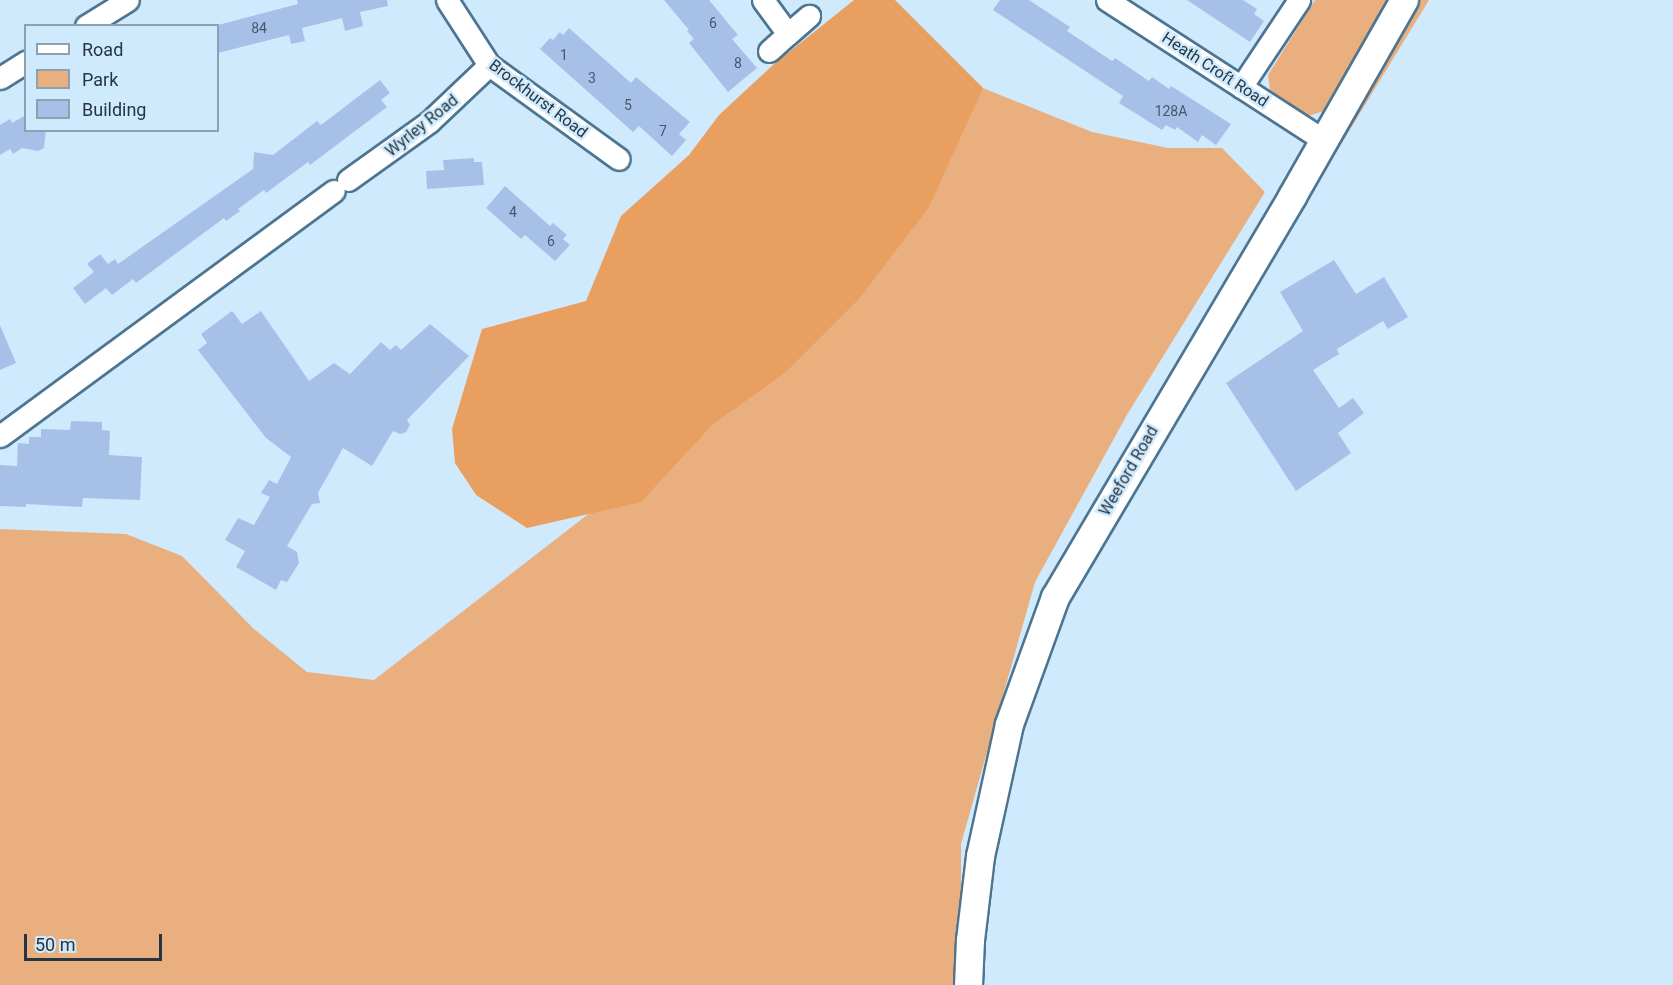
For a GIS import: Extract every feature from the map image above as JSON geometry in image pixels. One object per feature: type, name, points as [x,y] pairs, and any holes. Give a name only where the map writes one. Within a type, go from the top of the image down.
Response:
[{"type":"street","points":[[89,24],[128,0]]},
{"type":"street","name":"Brockhurst Road","points":[[447,0],[489,64],[619,159]]},
{"type":"street","points":[[763,0],[788,34]]},
{"type":"street","name":"Heath Croft Road","points":[[1107,0],[1323,140]]},
{"type":"street","points":[[1241,87],[1299,0]]},
{"type":"street","name":"Weeford Road","points":[[968,985],[970,940],[980,856],[1009,724],[1055,597],[1404,0]]},
{"type":"street","points":[[769,51],[809,16]]},
{"type":"street","points":[[0,78],[24,63]]},
{"type":"street","name":"Wyrley Road","points":[[0,436],[429,122],[489,64]]},
{"type":"green space","points":[[1315,0],[1392,0],[1332,103],[1324,111],[1308,116],[1298,113],[1271,97],[1268,75]]},
{"type":"green space","points":[[1419,0],[1429,0],[1310,195],[1306,192]]},
{"type":"green space","points":[[983,88],[1092,132],[1168,148],[1222,148],[1265,192],[1128,413],[1035,582],[961,844],[961,985],[0,985],[0,529],[126,534],[182,556],[254,629],[307,672],[374,680],[618,491],[855,299]]},
{"type":"shaded area","points":[[854,0],[895,0],[983,88],[929,207],[859,299],[786,372],[713,424],[641,502],[527,528],[476,495],[455,463],[452,429],[482,329],[586,301],[621,216],[689,155],[719,115],[773,65]]},
{"type":"building","points":[[297,0],[387,0],[388,6],[360,12],[363,26],[345,31],[342,18],[302,28],[305,41],[291,44],[289,35],[219,53],[219,25],[298,4]]},
{"type":"building","points":[[664,0],[709,0],[738,35],[732,39],[757,68],[728,92],[689,43],[694,39],[687,31],[689,30]]},
{"type":"building","points":[[1000,0],[1029,0],[1070,27],[1067,31],[1112,61],[1115,58],[1149,81],[1152,77],[1169,89],[1171,86],[1231,124],[1216,145],[1202,135],[1198,142],[1177,127],[1175,130],[1166,125],[1162,130],[1119,103],[1123,96],[993,10]]},
{"type":"building","points":[[1187,0],[1243,0],[1257,9],[1254,14],[1264,21],[1250,42]]},
{"type":"building","points":[[569,28],[631,83],[636,77],[690,122],[679,134],[686,140],[672,156],[639,126],[633,132],[540,49],[550,38],[553,40],[560,32],[563,35]]},
{"type":"building","points":[[380,80],[390,93],[381,100],[387,107],[310,165],[308,162],[266,193],[264,190],[238,209],[240,211],[226,221],[224,218],[136,283],[133,279],[112,295],[106,288],[85,304],[73,288],[94,272],[87,264],[100,254],[108,264],[115,259],[118,264],[253,169],[254,152],[273,155],[317,121],[321,125]]},
{"type":"building","points":[[24,116],[24,132],[46,132],[44,148],[38,151],[22,148],[13,154],[10,149],[0,155],[0,125],[10,119],[12,123]]},
{"type":"building","points":[[474,158],[474,162],[482,162],[484,185],[427,189],[426,171],[444,170],[443,160]]},
{"type":"building","points":[[505,186],[550,226],[553,223],[567,235],[563,239],[570,245],[555,261],[525,235],[521,239],[486,208]]},
{"type":"building","points":[[1334,260],[1356,294],[1384,277],[1408,317],[1388,329],[1383,321],[1337,349],[1339,354],[1313,370],[1339,408],[1353,398],[1364,413],[1338,433],[1351,453],[1296,491],[1226,383],[1303,331],[1280,292]]},
{"type":"building","points":[[232,311],[242,324],[261,311],[309,381],[334,363],[350,374],[381,342],[390,350],[396,345],[401,350],[430,324],[469,356],[407,420],[410,425],[406,432],[400,434],[393,431],[372,466],[343,448],[318,493],[320,503],[312,504],[287,546],[297,552],[299,563],[287,582],[281,580],[276,590],[236,567],[245,551],[225,540],[238,518],[254,525],[270,497],[261,493],[269,480],[277,484],[291,457],[266,438],[198,350],[207,343],[201,334]]},
{"type":"building","points":[[0,325],[16,363],[0,370]]},
{"type":"building","points":[[71,421],[102,422],[102,430],[110,431],[109,455],[142,457],[140,500],[83,498],[82,507],[26,504],[26,507],[0,506],[0,465],[17,466],[18,443],[29,444],[29,437],[41,437],[41,429],[70,430]]}]
